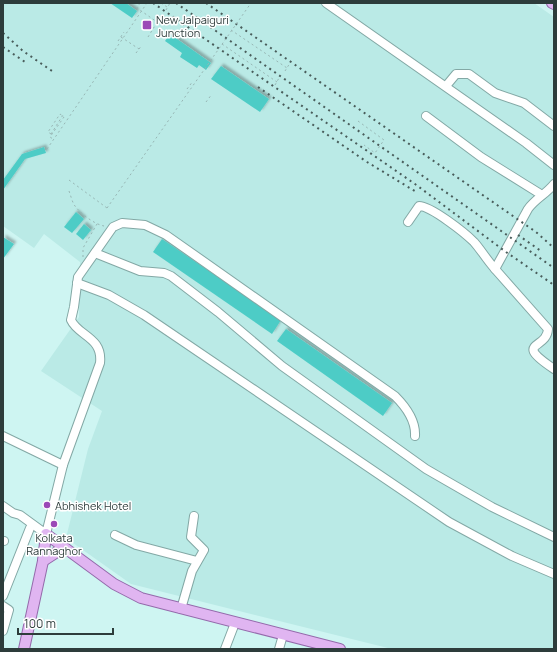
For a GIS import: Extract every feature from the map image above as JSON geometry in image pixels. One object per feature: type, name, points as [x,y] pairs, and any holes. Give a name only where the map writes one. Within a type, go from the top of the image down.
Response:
[{"type":"main road","points":[[24,649],[44,561],[44,536]]},
{"type":"main road","points":[[44,536],[60,550],[66,554],[72,555]]},
{"type":"main road","points":[[44,536],[126,591],[152,602],[338,649]]},
{"type":"main road","points":[[44,561],[60,550]]},
{"type":"street","points":[[326,3],[526,143],[554,166]]},
{"type":"street","points":[[446,86],[456,74],[469,74],[495,93],[524,103],[554,126]]},
{"type":"street","points":[[426,116],[481,157],[542,195]]},
{"type":"street","points":[[495,269],[528,209],[534,201],[554,184]]},
{"type":"street","points":[[408,222],[419,206],[429,209],[472,240],[495,269],[548,329],[547,335],[534,347],[534,351],[535,356],[554,369]]},
{"type":"street","points":[[44,536],[63,465],[100,363],[100,355],[97,347],[71,321],[76,283],[86,263],[95,253],[110,230],[117,225],[132,223],[145,225],[166,236],[395,396],[408,411],[414,426],[415,436]]},
{"type":"street","points":[[95,253],[140,271],[164,273],[170,276],[218,312],[282,366],[426,469],[492,507],[554,537]]},
{"type":"street","points":[[76,283],[109,295],[144,315],[449,522],[512,556],[554,574]]},
{"type":"street","points":[[3,436],[63,465]]},
{"type":"street","points":[[3,506],[13,513],[20,515],[44,536]]},
{"type":"street","points":[[13,513],[18,520],[44,536]]},
{"type":"street","points":[[181,609],[192,571],[204,550],[191,537],[194,516]]},
{"type":"street","points":[[3,596],[30,528]]},
{"type":"street","points":[[115,535],[136,545],[197,561]]},
{"type":"street","points":[[3,606],[9,610],[3,631]]},
{"type":"street","points":[[225,649],[235,623]]},
{"type":"street","points":[[279,649],[283,635]]},
{"type":"path","points":[[140,3],[137,8],[157,22]]},
{"type":"path","points":[[47,149],[122,37],[147,3]]},
{"type":"path","points":[[161,3],[167,7]]},
{"type":"path","points":[[166,10],[170,3]]},
{"type":"path","points":[[69,180],[108,208],[191,86],[251,3]]},
{"type":"path","points":[[148,37],[161,16]]},
{"type":"path","points":[[231,30],[287,68]]},
{"type":"path","points":[[118,41],[124,32]]},
{"type":"path","points":[[122,37],[139,49]]},
{"type":"path","points":[[222,44],[277,82]]},
{"type":"path","points":[[136,53],[142,45]]},
{"type":"path","points":[[285,71],[290,64]]},
{"type":"path","points":[[275,85],[279,78]]},
{"type":"path","points":[[188,89],[193,81]]},
{"type":"path","points":[[206,102],[212,94]]},
{"type":"path","points":[[53,139],[50,137],[64,117],[60,114],[48,132],[50,134],[55,128],[59,121],[63,115],[67,119]]},
{"type":"path","points":[[358,121],[384,140],[375,153],[364,145]]},
{"type":"path","points":[[69,191],[75,206],[97,224],[110,230]]},
{"type":"path","points":[[86,263],[83,259],[83,248],[97,224]]},
{"type":"shaded area","points":[[3,3],[534,3],[554,17],[554,649],[392,649],[131,584],[66,538],[88,449],[102,411],[41,371],[79,317],[80,262],[44,234],[34,248],[3,226]]},
{"type":"building","points":[[110,3],[126,3],[137,11],[132,18]]},
{"type":"building","points":[[170,34],[211,63],[206,70],[199,65],[197,68],[180,57],[182,53],[165,41]]},
{"type":"building","points":[[221,66],[269,99],[260,112],[211,79]]},
{"type":"building","points":[[44,147],[46,153],[25,159],[3,190],[3,180],[22,154]]},
{"type":"building","points":[[76,212],[84,219],[72,233],[64,227]]},
{"type":"building","points":[[84,224],[91,230],[83,240],[76,234]]},
{"type":"building","points":[[3,237],[14,244],[3,259]]},
{"type":"building","points":[[162,239],[281,320],[272,334],[153,252]]},
{"type":"building","points":[[286,329],[392,403],[383,416],[277,341]]},
{"type":"railway","points":[[153,3],[415,184],[506,252],[554,285]]},
{"type":"railway","points":[[176,3],[554,268]]},
{"type":"railway","points":[[206,3],[536,232],[554,248]]},
{"type":"railway","points":[[3,33],[23,51],[52,71]]},
{"type":"railway","points":[[3,47],[25,62]]},
{"type":"railway","points":[[258,87],[367,162],[418,193]]},
{"type":"railway","points":[[518,235],[541,251]]},
{"type":"place","name":"New Jalpaiguri Junction","points":[[147,25]]},
{"type":"place","name":"Abhishek Hotel","points":[[47,505]]},
{"type":"place","name":"Kolkata Rannaghor","points":[[54,524]]}]
